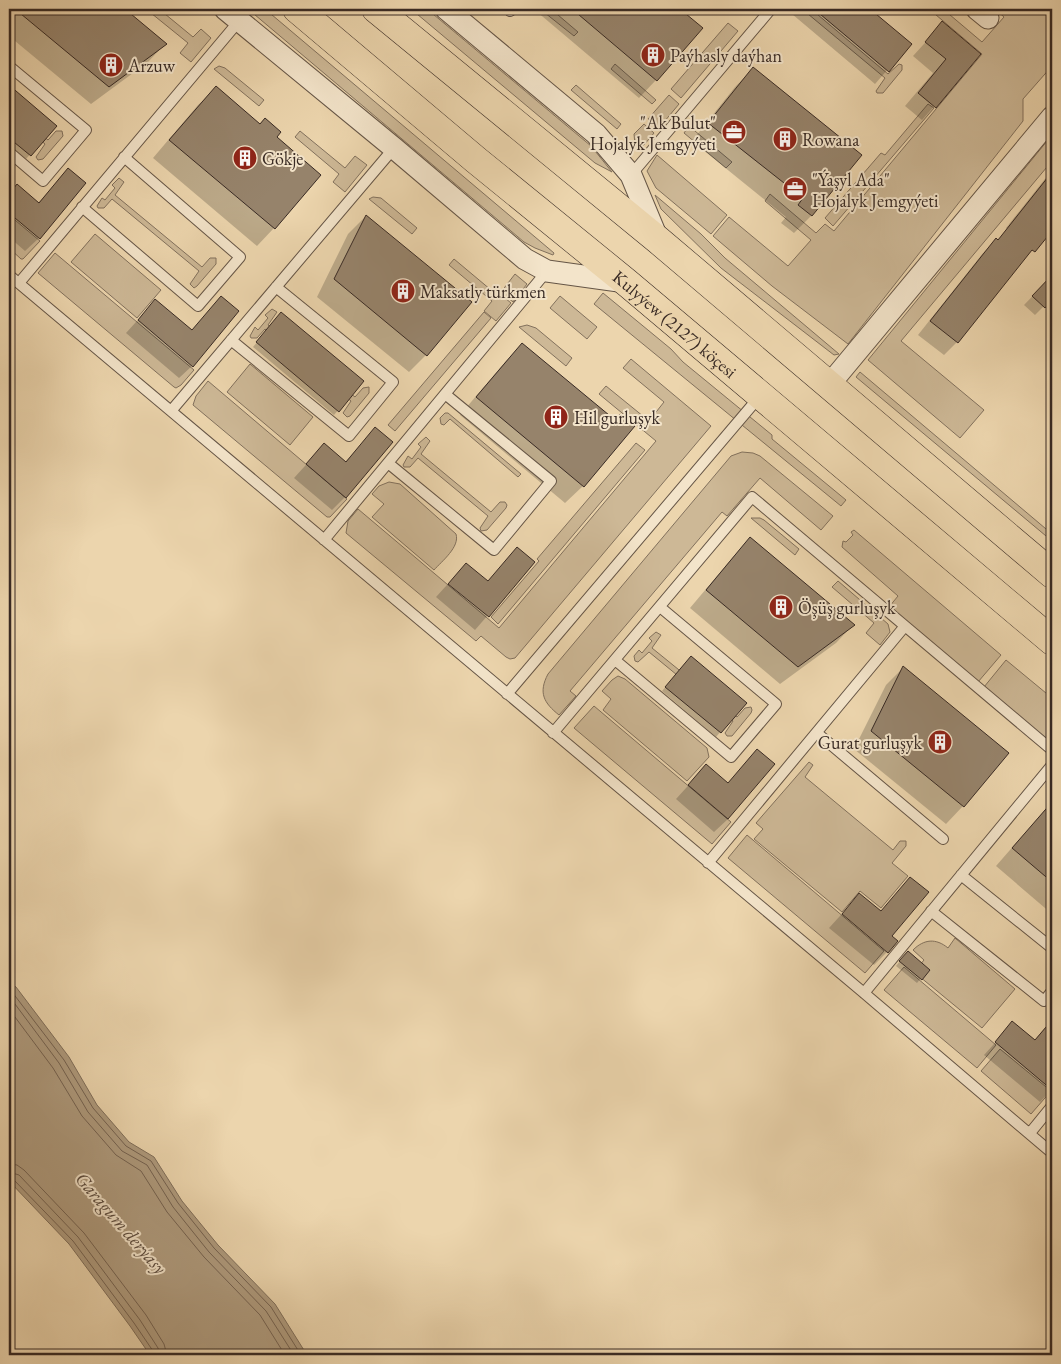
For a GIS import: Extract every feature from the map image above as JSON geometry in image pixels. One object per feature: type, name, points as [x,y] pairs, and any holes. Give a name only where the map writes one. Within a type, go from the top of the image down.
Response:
[{"type":"highway","name":"Kulyýew (2127) köçesi","points":[[297,9],[476,160],[626,282],[1052,641]]},
{"type":"highway","points":[[376,9],[658,240],[1052,574]]},
{"type":"street","points":[[446,9],[596,134],[631,175],[658,240]]},
{"type":"street","points":[[232,15],[525,259],[548,271],[626,282]]},
{"type":"street","points":[[830,385],[1052,117]]},
{"type":"lane","points":[[631,175],[771,9]]},
{"type":"lane","points":[[18,283],[124,158],[232,15]]},
{"type":"lane","points":[[9,66],[86,130],[43,181],[9,152]]},
{"type":"lane","points":[[171,411],[394,148]]},
{"type":"lane","points":[[82,207],[198,306],[240,257],[124,158]]},
{"type":"lane","points":[[324,540],[548,271]]},
{"type":"lane","points":[[9,275],[1052,1152]]},
{"type":"lane","points":[[231,340],[349,436],[393,382],[276,287]]},
{"type":"lane","points":[[388,463],[494,550],[551,481],[445,394]]},
{"type":"lane","points":[[507,694],[760,396]]},
{"type":"lane","points":[[554,733],[752,497],[1052,750]]},
{"type":"lane","points":[[615,660],[731,757],[770,712],[776,704],[660,607]]},
{"type":"lane","points":[[708,862],[905,626]]},
{"type":"lane","points":[[817,733],[943,839]]},
{"type":"lane","points":[[864,993],[1052,765]]},
{"type":"lane","points":[[961,875],[1052,948]]},
{"type":"lane","points":[[931,911],[1044,1001],[1052,990]]},
{"type":"lane","points":[[1030,1133],[1052,1106]]},
{"type":"shaded area","points":[[146,9],[159,9],[193,37],[201,29],[211,38],[191,62],[180,53],[188,43]]},
{"type":"shaded area","points":[[248,9],[265,9],[554,253],[553,255],[524,242]]},
{"type":"shaded area","points":[[411,9],[427,9],[591,146],[612,172],[595,163]]},
{"type":"shaded area","points":[[540,9],[551,9],[578,32],[574,36]]},
{"type":"shaded area","points":[[802,9],[811,9],[888,74],[899,64],[902,65],[902,70],[883,93],[877,93],[876,91],[885,78]]},
{"type":"shaded area","points":[[929,9],[943,9],[982,42],[1004,17],[995,9],[1052,9],[1052,66],[1023,99],[1023,121],[848,344],[772,286],[713,236],[729,217],[788,266],[811,240],[765,201],[770,194],[816,233],[825,224],[834,231],[982,54]]},
{"type":"shaded area","points":[[728,23],[738,31],[681,98],[671,89]]},
{"type":"shaded area","points":[[615,64],[656,100],[652,104],[611,69]]},
{"type":"shaded area","points":[[219,66],[225,68],[264,100],[259,106],[214,69]]},
{"type":"shaded area","points":[[576,85],[621,124],[617,129],[571,90]]},
{"type":"shaded area","points":[[669,95],[679,104],[659,128],[648,119]]},
{"type":"shaded area","points":[[928,104],[934,108],[833,226],[825,218],[881,153],[885,155]]},
{"type":"shaded area","points":[[9,107],[48,140],[56,131],[62,131],[63,136],[43,159],[38,160],[36,157],[45,144],[9,114]]},
{"type":"shaded area","points":[[644,124],[654,133],[644,145],[635,145],[634,134]]},
{"type":"shaded area","points":[[689,126],[732,162],[726,168],[684,133]]},
{"type":"shaded area","points":[[300,131],[345,168],[355,156],[367,165],[345,192],[333,182],[339,174],[295,137]]},
{"type":"shaded area","points":[[1052,135],[1052,161],[901,341],[984,410],[960,438],[868,360]]},
{"type":"shaded area","points":[[657,155],[727,215],[711,234],[656,188],[647,171]]},
{"type":"shaded area","points":[[119,178],[124,182],[115,195],[202,267],[210,258],[216,258],[216,264],[197,286],[194,288],[190,284],[199,271],[112,199],[104,208],[98,208],[97,206],[102,198],[105,200],[115,188],[112,185]]},
{"type":"shaded area","points":[[655,195],[701,234],[725,258],[839,354],[834,355],[721,268],[661,209]]},
{"type":"shaded area","points":[[373,197],[381,198],[417,228],[412,234],[369,199]]},
{"type":"shaded area","points":[[9,215],[40,241],[23,259],[9,248]]},
{"type":"shaded area","points":[[95,234],[161,290],[137,318],[71,262]]},
{"type":"shaded area","points":[[55,253],[194,370],[181,385],[176,388],[174,387],[38,273]]},
{"type":"shaded area","points":[[454,259],[497,295],[499,293],[511,303],[496,321],[484,311],[492,301],[449,265]]},
{"type":"shaded area","points":[[515,274],[527,284],[513,302],[501,292]]},
{"type":"shaded area","points":[[603,293],[772,435],[772,439],[846,500],[841,506],[594,304]]},
{"type":"shaded area","points":[[560,296],[597,327],[587,339],[550,308]]},
{"type":"shaded area","points":[[272,309],[277,312],[268,325],[355,397],[363,388],[369,387],[369,393],[350,416],[347,417],[343,413],[351,401],[265,329],[257,338],[251,338],[250,336],[255,327],[258,330],[268,318],[265,315]]},
{"type":"shaded area","points":[[484,312],[491,318],[395,431],[388,425]]},
{"type":"shaded area","points":[[527,325],[536,328],[572,358],[566,366],[519,327]]},
{"type":"shaded area","points":[[631,359],[711,426],[515,658],[510,659],[506,657],[481,636],[476,641],[346,533],[348,521],[358,509],[499,628],[656,441],[599,394],[606,386],[649,421],[664,402],[623,368]]},
{"type":"shaded area","points":[[250,364],[313,417],[290,445],[227,392]]},
{"type":"shaded area","points":[[860,372],[1052,534],[1052,541],[856,377]]},
{"type":"shaded area","points":[[208,381],[347,499],[330,517],[327,517],[193,405],[196,396]]},
{"type":"shaded area","points":[[445,413],[448,413],[521,474],[518,477],[450,419],[444,425],[441,424],[440,418]]},
{"type":"shaded area","points":[[426,437],[430,441],[421,454],[491,512],[500,502],[505,502],[507,505],[487,530],[481,531],[480,528],[488,516],[418,458],[410,467],[404,467],[403,465],[408,456],[412,459],[421,447],[418,444]]},
{"type":"shaded area","points":[[636,443],[645,450],[498,624],[491,617],[539,561],[537,559]]},
{"type":"shaded area","points":[[742,452],[760,456],[833,516],[821,530],[760,478],[727,516],[722,512],[570,691],[576,696],[559,715],[546,702],[544,697],[543,687],[548,674],[731,456]]},
{"type":"shaded area","points":[[389,482],[400,484],[456,534],[457,539],[453,549],[434,570],[372,517],[384,504],[372,494],[379,486]]},
{"type":"shaded area","points":[[751,518],[764,520],[799,549],[795,555]]},
{"type":"shaded area","points":[[854,530],[1001,655],[978,682],[889,607],[898,596],[842,547],[843,541],[846,542],[853,535],[851,532]]},
{"type":"shaded area","points":[[838,581],[888,624],[890,632],[880,645],[866,633],[874,623],[832,587]]},
{"type":"shaded area","points":[[656,632],[661,635],[652,648],[737,717],[745,708],[751,707],[751,713],[732,736],[727,736],[725,733],[733,721],[649,652],[638,662],[635,661],[634,656],[639,650],[642,653],[652,641],[649,638]]},
{"type":"shaded area","points":[[1006,660],[1052,698],[1052,744],[984,687]]},
{"type":"shaded area","points":[[618,676],[625,679],[707,748],[709,757],[687,781],[603,710],[611,699],[602,691]]},
{"type":"shaded area","points":[[594,706],[731,822],[712,844],[574,728]]},
{"type":"shaded area","points":[[809,762],[813,765],[805,777],[893,850],[900,841],[906,841],[906,846],[892,863],[908,876],[881,908],[860,891],[842,912],[754,839],[763,829],[756,823]]},
{"type":"shaded area","points":[[747,835],[884,951],[865,973],[728,858]]},
{"type":"shaded area","points":[[955,938],[1015,989],[982,1028],[914,972],[924,960],[913,950],[917,946],[935,941],[948,948]]},
{"type":"shaded area","points":[[904,967],[996,1045],[977,1068],[884,990]]},
{"type":"shaded area","points":[[1000,1049],[1051,1091],[1031,1114],[981,1071]]},
{"type":"water","name":"Garagum derýasy","points":[[9,981],[16,987],[69,1057],[97,1105],[129,1142],[154,1157],[182,1201],[218,1245],[275,1304],[307,1355],[150,1355],[69,1244],[9,1181]]},
{"type":"building","name":"Arzuw","points":[[15,9],[125,9],[167,44],[109,87]]},
{"type":"building","name":"Paýhasly daýhan","points":[[572,9],[680,9],[703,28],[657,81]]},
{"type":"building","points":[[814,9],[870,9],[912,44],[889,72]]},
{"type":"building","points":[[942,21],[981,54],[936,108],[918,93],[946,59],[925,42]]},
{"type":"building","name":"Rowana","points":[[753,67],[862,155],[812,216],[798,205],[803,198],[708,123]]},
{"type":"building","points":[[9,85],[57,126],[31,156],[9,138]]},
{"type":"building","name":"Gökje","points":[[216,86],[260,124],[265,118],[281,132],[277,137],[321,175],[275,229],[169,140]]},
{"type":"building","points":[[68,168],[86,183],[40,239],[9,213],[9,194],[17,184],[39,203]]},
{"type":"building","points":[[1052,172],[1052,231],[1035,252],[1032,250],[958,343],[930,321],[996,238],[998,240]]},
{"type":"building","name":"Maksatly türkmen","points":[[366,215],[472,302],[427,356],[334,279]]},
{"type":"building","points":[[1052,275],[1052,300],[1045,308],[1032,296]]},
{"type":"building","points":[[221,296],[239,311],[193,367],[138,320],[155,299],[192,330]]},
{"type":"building","points":[[281,312],[364,381],[339,412],[256,342]]},
{"type":"building","name":"Hil gurluşyk","points":[[522,343],[615,420],[620,414],[635,426],[584,487],[476,397]]},
{"type":"building","points":[[375,427],[393,442],[346,498],[306,464],[324,443],[346,462]]},
{"type":"building","name":"Öşüş gurluşyk","points":[[750,537],[855,625],[798,667],[706,590]]},
{"type":"building","points":[[517,547],[535,562],[489,617],[448,584],[466,563],[488,581]]},
{"type":"building","points":[[691,656],[747,703],[721,733],[665,687]]},
{"type":"building","name":"Gurat gurluşyk","points":[[903,666],[1009,753],[964,807],[871,731]]},
{"type":"building","points":[[757,749],[775,764],[728,819],[688,785],[706,764],[728,783]]},
{"type":"building","points":[[1052,802],[1052,882],[1012,848]]},
{"type":"building","points":[[910,877],[929,892],[892,936],[898,941],[888,953],[842,914],[859,893],[881,911]]},
{"type":"building","points":[[908,951],[930,970],[922,980],[899,961]]},
{"type":"building","points":[[1052,1020],[1052,1090],[995,1042],[1012,1021],[1035,1040]]},
{"type":"place","name":"Paýhasly daýhan","points":[[653,55]]},
{"type":"place","name":"Arzuw","points":[[111,65]]},
{"type":"place","name":"\"Ak Bulut\" Hojalyk Jemgyýeti","points":[[734,132]]},
{"type":"place","name":"Rowana","points":[[785,139]]},
{"type":"place","name":"Gökje","points":[[245,158]]},
{"type":"place","name":"\"Ýaşyl Ada\" Hojalyk Jemgyýeti","points":[[795,189]]},
{"type":"place","name":"Maksatly türkmen","points":[[403,291]]},
{"type":"place","name":"Hil gurluşyk","points":[[556,417]]},
{"type":"place","name":"Öşüş gurluşyk","points":[[781,607]]},
{"type":"place","name":"Gurat gurluşyk","points":[[940,742]]}]
